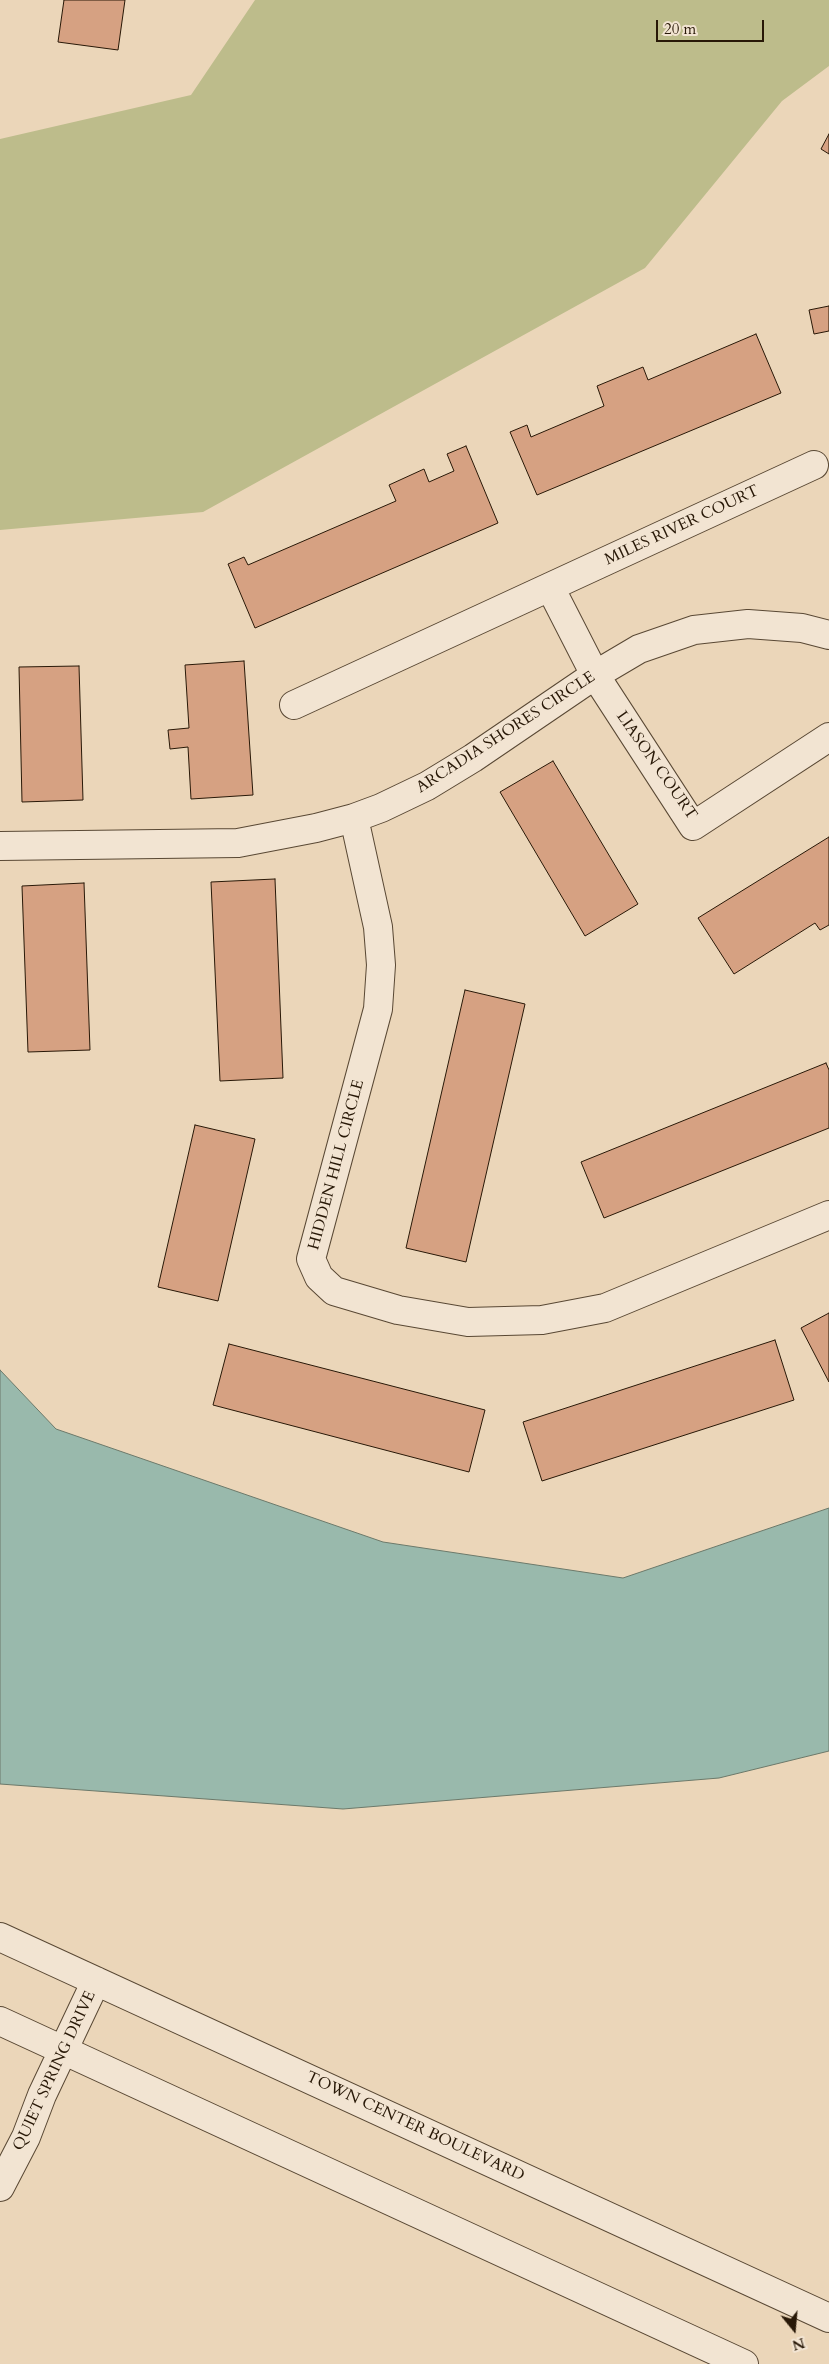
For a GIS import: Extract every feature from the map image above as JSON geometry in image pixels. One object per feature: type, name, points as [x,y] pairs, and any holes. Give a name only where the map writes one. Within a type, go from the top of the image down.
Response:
[{"type":"street","name":"MILES RIVER COURT","points":[[294,705],[814,465]]},
{"type":"street","points":[[550,587],[595,676]]},
{"type":"street","name":"ARCADIA SHORES CIRCLE","points":[[0,846],[238,842],[316,828],[382,808],[427,786],[639,649],[694,630],[748,624],[802,628],[829,634]]},
{"type":"street","name":"LIASON COURT","points":[[595,676],[694,826],[829,737]]},
{"type":"street","name":"HIDDEN HILL CIRCLE","points":[[354,818],[378,927],[381,965],[378,1009],[311,1259],[319,1277],[334,1291],[398,1310],[468,1322],[542,1320],[605,1308],[829,1215]]},
{"type":"street","name":"TOWN CENTER BOULEVARD","points":[[0,1937],[829,2318]]},
{"type":"street","name":"QUIET SPRING DRIVE","points":[[0,2187],[26,2137],[63,2050],[96,1981]]},
{"type":"street","points":[[0,2021],[744,2364]]},
{"type":"shaded area","points":[[255,0],[829,0],[829,66],[782,101],[645,268],[203,512],[0,530],[0,139],[191,95]]},
{"type":"shaded area","points":[[0,1370],[56,1429],[383,1542],[623,1578],[829,1508],[829,1751],[719,1778],[343,1809],[0,1784]]},
{"type":"building","points":[[64,0],[125,0],[118,50],[58,42]]},
{"type":"building","points":[[829,134],[829,154],[821,149]]},
{"type":"building","points":[[829,306],[829,331],[814,334],[809,310]]},
{"type":"building","points":[[756,334],[781,393],[537,495],[510,432],[527,425],[531,437],[604,406],[597,386],[643,367],[648,380]]},
{"type":"building","points":[[466,446],[498,523],[255,628],[228,564],[244,557],[248,565],[396,501],[389,485],[424,469],[429,482],[454,471],[447,454]]},
{"type":"building","points":[[244,661],[253,795],[191,799],[188,747],[170,749],[168,730],[189,728],[185,665]]},
{"type":"building","points":[[79,666],[83,800],[22,802],[19,667]]},
{"type":"building","points":[[553,761],[638,904],[585,936],[500,792]]},
{"type":"building","points":[[829,837],[829,925],[820,930],[815,923],[734,974],[698,918]]},
{"type":"building","points":[[275,879],[283,1078],[220,1081],[211,882]]},
{"type":"building","points":[[84,883],[90,1050],[28,1052],[22,886]]},
{"type":"building","points":[[465,990],[525,1004],[466,1262],[406,1248]]},
{"type":"building","points":[[826,1063],[829,1070],[829,1128],[604,1218],[581,1162]]},
{"type":"building","points":[[195,1125],[255,1139],[218,1301],[158,1287]]},
{"type":"building","points":[[829,1313],[829,1382],[801,1328]]},
{"type":"building","points":[[775,1340],[794,1400],[542,1481],[523,1422]]},
{"type":"building","points":[[229,1344],[485,1410],[469,1472],[213,1405]]}]
